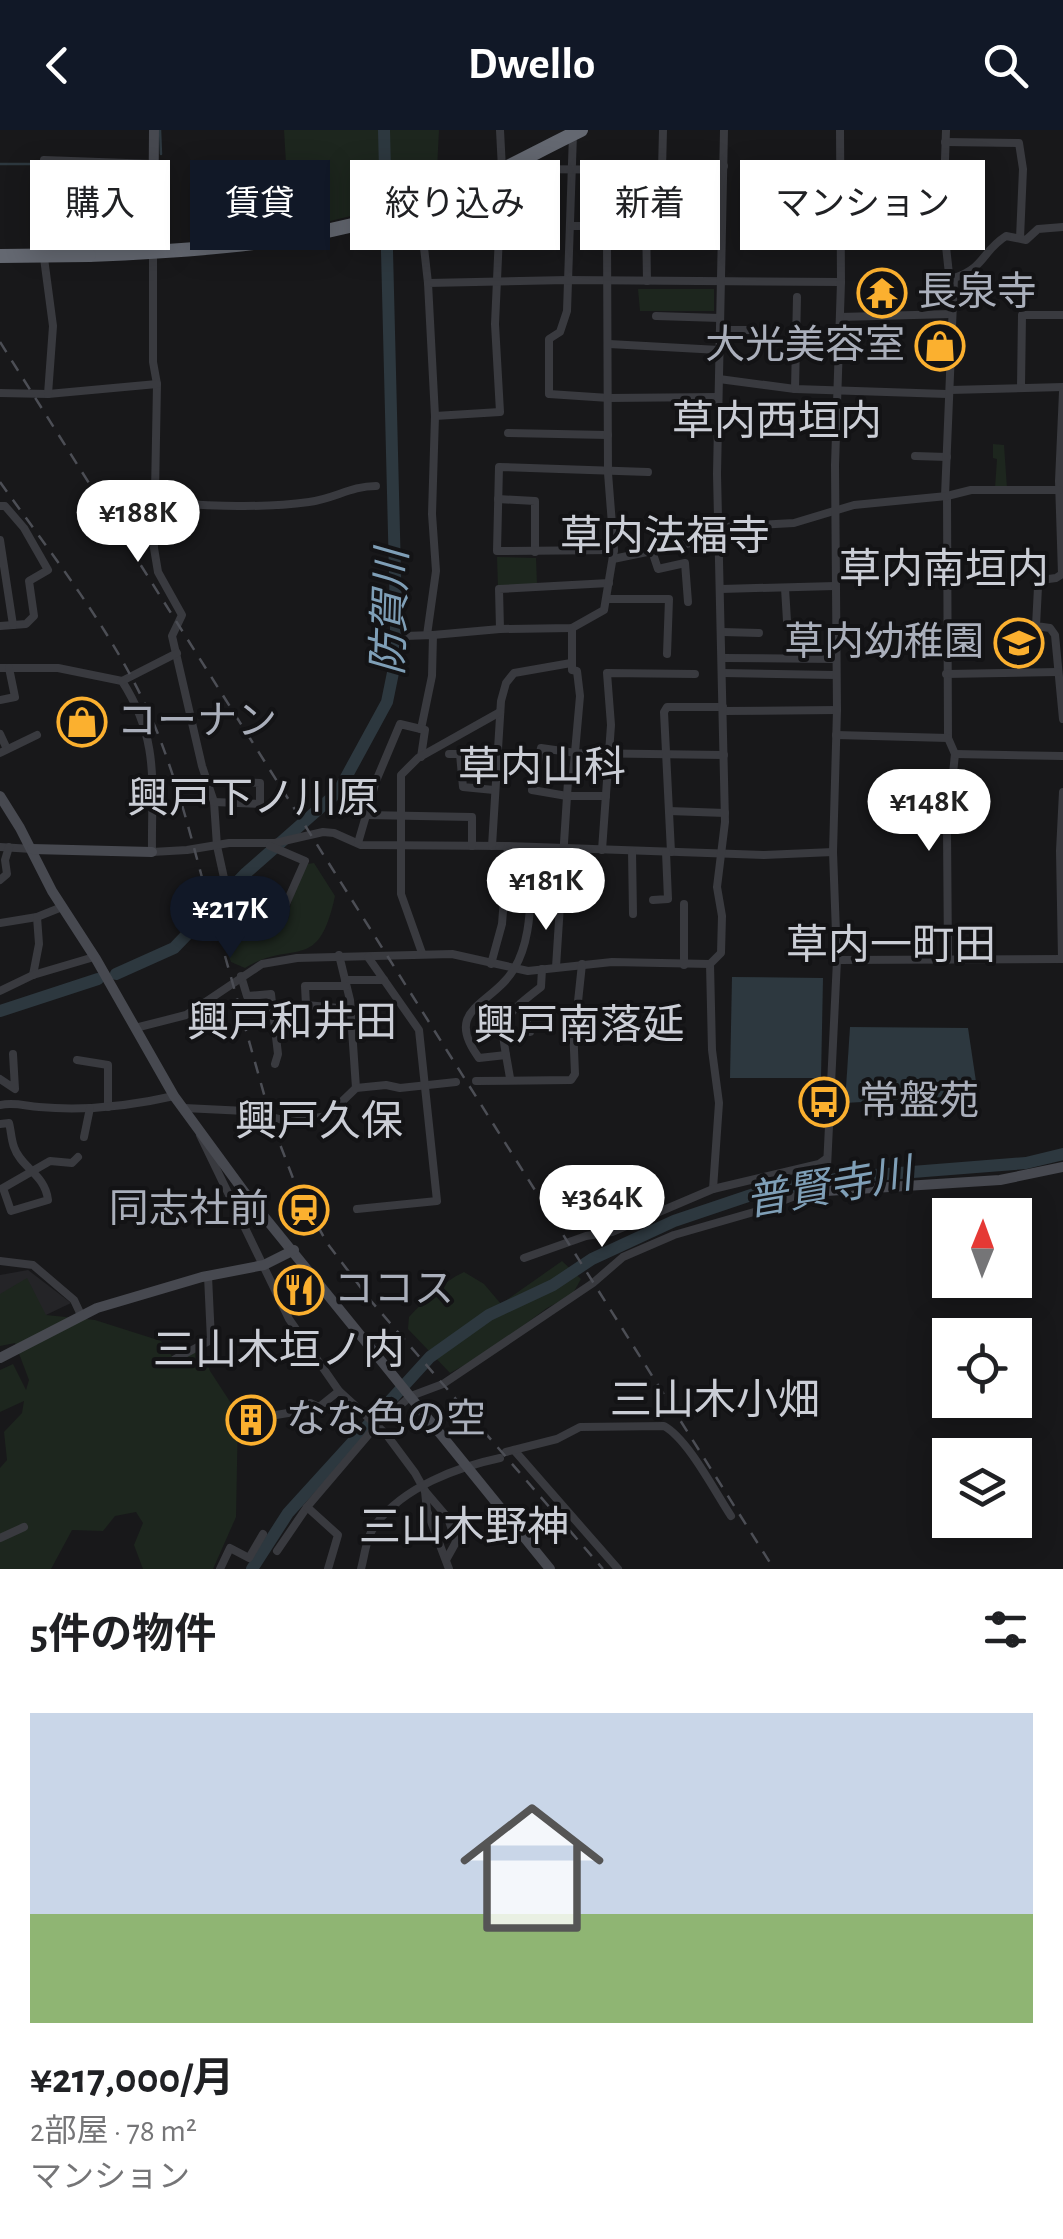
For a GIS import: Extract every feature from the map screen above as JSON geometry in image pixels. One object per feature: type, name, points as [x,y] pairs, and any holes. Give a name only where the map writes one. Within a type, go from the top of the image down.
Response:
[{"type":"highway","points":[[520,160],[576,131]]},
{"type":"highway","points":[[0,256],[246,246],[350,224]]},
{"type":"street","points":[[154,130],[154,160]]},
{"type":"street","points":[[500,130],[502,160]]},
{"type":"street","points":[[662,160],[663,130]]},
{"type":"street","points":[[136,1028],[186,1015],[262,964],[339,954],[452,954],[528,971],[638,961],[684,966],[710,964],[721,953],[722,916],[717,887],[725,813],[718,397],[724,130]]},
{"type":"street","points":[[826,1190],[837,960],[833,852],[840,130]]},
{"type":"street","points":[[946,130],[942,218],[949,274],[954,278]]},
{"type":"street","points":[[576,131],[567,311],[560,332],[549,340],[549,394],[718,397]]},
{"type":"street","points":[[946,142],[1019,143],[1023,169],[1020,238]]},
{"type":"street","points":[[720,166],[724,166]]},
{"type":"street","points":[[560,168],[580,168]]},
{"type":"street","points":[[405,636],[572,628],[604,610],[613,554],[608,473],[607,235],[597,226],[570,226]]},
{"type":"street","points":[[954,278],[974,271],[990,246],[1006,236],[1026,240],[1044,228],[1063,227]]},
{"type":"street","points":[[43,250],[53,326],[48,394]]},
{"type":"street","points":[[421,729],[432,676],[430,635],[436,572],[432,514],[436,416],[424,250]]},
{"type":"street","points":[[436,416],[500,412],[498,250]]},
{"type":"street","points":[[646,250],[647,282]]},
{"type":"street","points":[[153,252],[153,362],[157,384],[154,548],[158,572],[182,615],[172,636],[214,802],[216,846],[235,928]]},
{"type":"street","points":[[948,957],[948,832],[955,754],[948,738],[946,496],[954,278]]},
{"type":"street","points":[[428,283],[841,282]]},
{"type":"street","points":[[795,389],[797,298]]},
{"type":"street","points":[[840,317],[951,314]]},
{"type":"street","points":[[1021,386],[1022,315],[1063,315]]},
{"type":"street","points":[[656,316],[720,318]]},
{"type":"street","points":[[720,330],[750,330]]},
{"type":"street","points":[[609,344],[719,350]]},
{"type":"street","points":[[719,380],[795,389],[949,392],[1021,386],[1063,390],[1059,490],[1062,574],[1041,580],[1036,626],[1050,628],[1055,635],[1063,719]]},
{"type":"street","points":[[0,393],[48,394],[157,384]]},
{"type":"street","points":[[508,434],[608,435]]},
{"type":"street","points":[[915,456],[947,457]]},
{"type":"street","points":[[648,472],[499,467],[497,551],[613,554],[652,551],[720,537]]},
{"type":"street","points":[[154,504],[275,506],[315,501],[351,487],[376,486]]},
{"type":"street","points":[[720,527],[794,523],[836,510],[972,490],[1059,490]]},
{"type":"street","points":[[498,499],[535,501],[535,552]]},
{"type":"street","points":[[0,506],[5,506],[24,528],[48,570],[29,582],[34,616],[26,624],[0,626]]},
{"type":"street","points":[[0,540],[13,625]]},
{"type":"street","points":[[652,551],[658,569],[685,563],[688,602]]},
{"type":"street","points":[[500,629],[499,589],[609,583]]},
{"type":"street","points":[[721,589],[835,586]]},
{"type":"street","points":[[785,588],[787,621]]},
{"type":"street","points":[[607,599],[669,600],[667,654]]},
{"type":"street","points":[[556,967],[568,796],[580,696],[571,663],[572,628]]},
{"type":"street","points":[[723,632],[759,633]]},
{"type":"street","points":[[0,653],[16,697],[0,700]]},
{"type":"street","points":[[4,668],[58,668],[122,681],[177,653]]},
{"type":"street","points":[[723,658],[835,658]]},
{"type":"street","points":[[492,846],[500,712],[509,676],[540,666],[571,663]]},
{"type":"street","points":[[946,674],[1057,672]]},
{"type":"street","points":[[602,850],[610,725],[607,674],[695,674]]},
{"type":"street","points":[[723,674],[835,675]]},
{"type":"street","points":[[122,681],[141,718],[152,754],[152,852]]},
{"type":"street","points":[[652,900],[668,899],[667,707],[836,710]]},
{"type":"street","points":[[422,953],[401,894],[401,775],[421,756],[500,712]]},
{"type":"street","points":[[358,844],[400,724],[424,730],[421,756]]},
{"type":"street","points":[[0,734],[4,751],[37,735]]},
{"type":"street","points":[[836,735],[948,738]]},
{"type":"street","points":[[606,796],[568,796],[532,790],[541,748],[576,753],[724,755]]},
{"type":"street","points":[[449,754],[460,754],[463,788],[494,790]]},
{"type":"street","points":[[955,754],[1063,756]]},
{"type":"street","points":[[207,781],[260,783],[260,804],[214,802]]},
{"type":"street","points":[[837,960],[1062,959],[1059,880],[1063,792]]},
{"type":"street","points":[[0,796],[174,1096],[245,1193],[550,1569]]},
{"type":"street","points":[[669,811],[725,813]]},
{"type":"street","points":[[366,816],[472,817],[472,846]]},
{"type":"street","points":[[0,880],[7,874],[4,847],[152,852],[288,841],[323,832],[334,832],[358,844],[722,854],[833,852]]},
{"type":"street","points":[[231,910],[286,904],[305,860],[264,843]]},
{"type":"street","points":[[491,964],[502,924],[508,846]]},
{"type":"street","points":[[632,851],[633,914]]},
{"type":"street","points":[[506,1054],[479,1058],[464,1030],[475,1009],[514,968],[530,921],[531,890]]},
{"type":"street","points":[[684,904],[684,966]]},
{"type":"street","points":[[0,923],[37,917],[62,907]]},
{"type":"street","points":[[33,975],[40,929],[37,917]]},
{"type":"street","points":[[339,954],[350,1009],[356,1088]]},
{"type":"street","points":[[357,1209],[437,1200],[419,1030],[368,956]]},
{"type":"street","points":[[0,992],[33,975],[94,957]]},
{"type":"street","points":[[476,1081],[571,1080],[575,1074],[573,1026],[582,964]]},
{"type":"street","points":[[710,964],[712,1050],[720,1103],[713,1189]]},
{"type":"street","points":[[510,1078],[502,1029],[520,1003],[541,987],[542,969]]},
{"type":"street","points":[[242,976],[247,996],[271,994],[278,1054],[275,1064]]},
{"type":"street","points":[[350,1009],[306,1005],[305,986],[384,980]]},
{"type":"street","points":[[520,1003],[530,1032]]},
{"type":"street","points":[[0,1079],[15,1089],[13,1054]]},
{"type":"street","points":[[77,1060],[108,1065],[108,1107]]},
{"type":"street","points":[[184,1108],[246,1110],[291,1122],[327,1116],[356,1088],[456,1082]]},
{"type":"street","points":[[0,1104],[90,1108],[174,1096]]},
{"type":"street","points":[[84,1138],[90,1108]]},
{"type":"street","points":[[0,1124],[9,1123],[14,1149],[36,1172],[46,1186],[48,1200],[11,1211],[2,1188],[36,1172],[50,1162],[72,1163],[78,1156]]},
{"type":"street","points":[[197,1126],[289,1319],[340,1391],[403,1456],[454,1530],[455,1548],[448,1564]]},
{"type":"street","points":[[524,1258],[586,1236],[612,1232],[713,1189],[826,1163]]},
{"type":"street","points":[[277,1552],[307,1507],[376,1426],[410,1395],[443,1384],[594,1283],[623,1257],[674,1235],[795,1196],[826,1190],[1000,1180],[1063,1166]]},
{"type":"street","points":[[0,1358],[81,1315],[131,1297],[264,1264],[294,1250]]},
{"type":"street","points":[[0,1261],[34,1265],[74,1300],[81,1315]]},
{"type":"street","points":[[176,1359],[211,1340],[208,1276]]},
{"type":"street","points":[[264,1418],[310,1403],[319,1407],[340,1391]]},
{"type":"street","points":[[361,1569],[366,1543],[376,1524],[442,1474],[556,1439],[580,1427],[664,1426],[672,1430],[730,1516]]},
{"type":"street","points":[[507,1453],[618,1569]]},
{"type":"street","points":[[424,1489],[448,1564]]},
{"type":"street","points":[[307,1507],[338,1535],[328,1569]]},
{"type":"street","points":[[0,1538],[24,1528]]},
{"type":"street","points":[[220,1569],[230,1548],[249,1558],[263,1534]]},
{"type":"shaded area","points":[[284,130],[381,130],[382,160],[350,160],[350,216],[330,221],[330,160],[286,160]]},
{"type":"shaded area","points":[[387,130],[439,130],[437,160],[388,160]]},
{"type":"shaded area","points":[[638,289],[714,289],[714,311],[640,311]]},
{"type":"shaded area","points":[[993,444],[1004,445],[1007,488],[995,488],[997,459],[993,458]]},
{"type":"shaded area","points":[[497,557],[536,558],[537,585],[498,587]]},
{"type":"shaded area","points":[[314,863],[335,896],[321,936],[312,946],[245,968],[231,962],[223,940],[228,932],[289,918],[298,883],[308,864]]},
{"type":"shaded area","points":[[732,977],[823,978],[821,1078],[730,1078]]},
{"type":"shaded area","points":[[850,1027],[968,1028],[978,1095],[845,1103]]},
{"type":"shaded area","points":[[562,1261],[581,1279],[572,1295],[450,1373],[408,1329],[409,1317],[441,1286],[464,1272],[484,1284],[501,1304]]},
{"type":"shaded area","points":[[28,1270],[71,1303],[0,1337],[0,1275]]},
{"type":"shaded area","points":[[27,1278],[46,1315],[95,1320],[161,1341],[174,1359],[197,1352],[204,1354],[210,1371],[238,1414],[236,1517],[213,1569],[143,1569],[134,1545],[143,1523],[136,1512],[115,1516],[103,1531],[72,1530],[51,1569],[0,1569],[0,1468],[7,1460],[4,1432],[22,1413],[24,1401],[0,1412],[0,1370],[13,1364],[26,1390],[29,1380],[15,1343],[0,1346],[0,1294]]},
{"type":"waterway","points":[[160,130],[161,154]]},
{"type":"waterway","name":"防賀川","points":[[116,974],[174,948],[246,873],[338,792],[387,702],[396,658],[396,614],[384,130]]},
{"type":"waterway","points":[[0,164],[30,164]]},
{"type":"waterway","name":"防賀川","points":[[0,1011],[98,979]]},
{"type":"waterway","name":"普賢寺川","points":[[252,1569],[288,1513],[430,1357],[489,1315],[553,1285],[592,1259],[674,1221],[763,1191],[849,1177],[1026,1163],[1063,1154]]},
{"type":"railway","points":[[0,342],[774,1569]]},
{"type":"railway","points":[[0,482],[107,634],[143,700],[176,784],[219,939]]},
{"type":"railway","points":[[225,956],[273,1126],[296,1186],[327,1243],[371,1301],[603,1569]]},
{"type":"place","name":"長泉寺","points":[[882,293]]},
{"type":"place","name":"大光美容室","points":[[940,346]]},
{"type":"place","name":"草内幼稚園","points":[[1019,643]]},
{"type":"place","name":"コーナン","points":[[82,722]]},
{"type":"place","name":"常盤苑","points":[[824,1102]]},
{"type":"place","name":"同志社前","points":[[304,1210]]},
{"type":"place","name":"ココス","points":[[299,1290]]},
{"type":"place","name":"なな色の空","points":[[251,1420]]},
{"type":"district","name":"草内西垣内","points":[[777,422]]},
{"type":"district","name":"草内法福寺","points":[[665,537]]},
{"type":"district","name":"草内南垣内","points":[[944,570]]},
{"type":"district","name":"草内山科","points":[[542,768]]},
{"type":"district","name":"興戸下ノ川原","points":[[253,799]]},
{"type":"district","name":"草内一町田","points":[[891,946]]},
{"type":"district","name":"興戸和井田","points":[[292,1023]]},
{"type":"district","name":"興戸南落延","points":[[579,1026]]},
{"type":"district","name":"興戸久保","points":[[319,1122]]},
{"type":"district","name":"三山木垣ノ内","points":[[279,1351]]},
{"type":"district","name":"三山木小畑","points":[[715,1401]]},
{"type":"district","name":"三山木野神","points":[[464,1528]]}]
